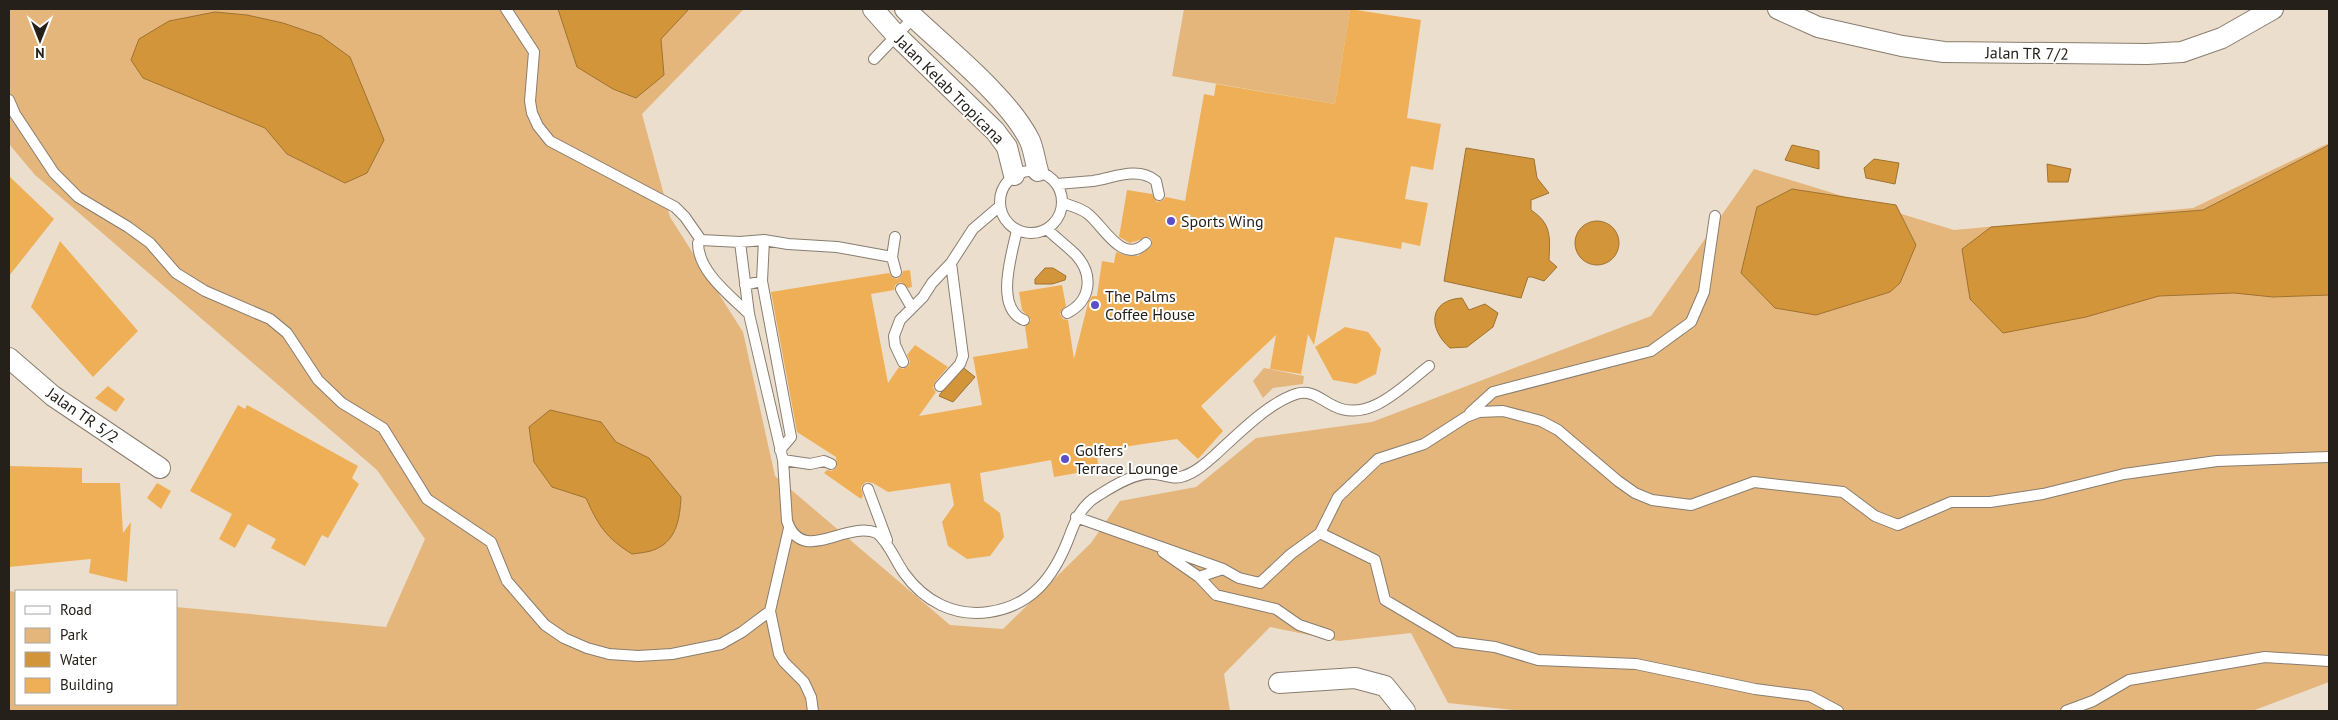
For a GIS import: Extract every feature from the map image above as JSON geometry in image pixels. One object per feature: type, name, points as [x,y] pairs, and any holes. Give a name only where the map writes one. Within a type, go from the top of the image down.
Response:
[{"type":"street","name":"Jalan Kelab Tropicana","points":[[873,9],[897,36],[995,131],[1007,148],[1014,176]]},
{"type":"street","name":"Jalan TR 7/2","points":[[1778,9],[1818,28],[1902,46],[1944,52],[2147,54],[2182,52],[2222,38],[2273,9]]},
{"type":"street","name":"Jalan Kelab Tropicana","points":[[909,13],[981,81],[1011,113],[1030,142],[1038,171]]},
{"type":"street","name":"Jalan TR 5/2","points":[[9,358],[53,396],[160,468]]},
{"type":"street","points":[[1279,683],[1356,678],[1385,686],[1405,711]]},
{"type":"lane","points":[[506,9],[534,52],[530,101],[532,114],[538,126],[550,141],[675,207],[685,217],[701,240]]},
{"type":"lane","points":[[874,59],[897,36],[909,13]]},
{"type":"lane","points":[[9,100],[15,114],[54,173],[78,197],[128,227],[150,243],[176,273],[205,291],[270,319],[287,333],[318,380],[342,403],[383,428],[427,500],[492,542],[507,581],[545,625],[564,638],[587,648],[609,654],[638,656],[672,654],[721,644],[742,632],[770,611]]},
{"type":"lane","points":[[1025,171],[1038,171],[1057,184],[1063,204],[1055,222],[1047,229],[1037,232],[1017,230],[1003,215],[1000,206],[1002,189],[1014,176],[1025,171]]},
{"type":"lane","points":[[1057,184],[1095,181],[1124,174],[1145,175],[1156,181],[1159,195]]},
{"type":"lane","points":[[1063,204],[1088,214],[1116,245],[1131,248],[1146,242]]},
{"type":"lane","points":[[903,362],[896,346],[896,327],[950,263],[973,229],[1000,206]]},
{"type":"lane","points":[[1076,517],[1223,569],[1239,578],[1260,582],[1291,554],[1320,534],[1338,497],[1378,459],[1424,444],[1466,417],[1493,392],[1651,352],[1690,322],[1704,292],[1715,216]]},
{"type":"lane","points":[[1047,229],[1076,255],[1087,274],[1086,293],[1082,303],[1067,313]]},
{"type":"lane","points":[[1017,230],[1010,266],[1008,297],[1010,310],[1024,320]]},
{"type":"lane","points":[[895,237],[892,257],[896,272]]},
{"type":"lane","points":[[701,240],[740,242],[764,240],[788,244],[836,247],[892,257]]},
{"type":"lane","points":[[701,240],[698,243],[699,252],[716,281],[749,314]]},
{"type":"lane","points":[[764,240],[762,281],[791,437],[780,450]]},
{"type":"lane","points":[[740,242],[749,314],[783,460],[789,528],[770,611],[779,654],[784,662],[804,682],[814,711]]},
{"type":"lane","points":[[940,386],[960,364],[963,356],[950,263]]},
{"type":"lane","points":[[745,285],[762,281]]},
{"type":"lane","points":[[901,289],[912,308]]},
{"type":"lane","points":[[789,528],[799,538],[812,542],[825,540],[843,532],[867,529],[882,537],[905,574],[927,597],[955,610],[989,612],[1020,602],[1034,594],[1045,584],[1058,564],[1076,517],[1090,500],[1130,479],[1147,474],[1175,478],[1192,472],[1263,414],[1291,396],[1299,393],[1313,393],[1341,409],[1360,410],[1388,398],[1429,366]]},
{"type":"lane","points":[[1466,417],[1479,412],[1503,411],[1541,421],[1558,430],[1618,481],[1635,493],[1652,500],[1690,505],[1754,482],[1843,492],[1867,508],[1875,516],[1898,525],[1951,502],[1990,502],[2043,494],[2124,474],[2217,461],[2329,457]]},
{"type":"lane","points":[[783,460],[810,464],[824,461],[831,464]]},
{"type":"lane","points":[[868,489],[892,552]]},
{"type":"lane","points":[[1320,534],[1375,560],[1385,600],[1456,642],[1495,647],[1538,660],[1636,664],[1755,689],[1810,696],[1838,711]]},
{"type":"lane","points":[[1151,543],[1199,577],[1216,595],[1276,609],[1299,625],[1329,634]]},
{"type":"lane","points":[[1199,577],[1223,569]]},
{"type":"lane","points":[[2066,711],[2093,701],[2129,680],[2265,657],[2329,661]]},
{"type":"green space","points":[[9,9],[744,9],[642,114],[670,217],[743,332],[775,476],[950,625],[1003,629],[1091,543],[1120,501],[1196,487],[1256,438],[1372,422],[1651,316],[1754,169],[1954,230],[2193,208],[2329,143],[2329,682],[2252,711],[1523,711],[1448,703],[1411,633],[1339,641],[1270,627],[1224,674],[1230,711],[9,711],[9,591],[15,592],[15,705],[178,705],[178,607],[386,627],[425,539],[377,470],[35,175],[9,144]]},
{"type":"green space","points":[[1184,9],[1350,9],[1335,104],[1172,76]]},
{"type":"green space","points":[[1264,368],[1304,376],[1303,384],[1273,388],[1263,398],[1253,381]]},
{"type":"water","points":[[558,9],[689,9],[661,39],[664,75],[636,98],[613,89],[577,67]]},
{"type":"water","points":[[215,12],[247,15],[283,23],[321,36],[350,57],[384,140],[367,173],[345,183],[287,154],[265,128],[143,78],[131,60],[139,39],[169,21]]},
{"type":"water","points":[[1792,145],[1819,151],[1819,169],[1785,160]]},
{"type":"water","points":[[2329,145],[2329,295],[2273,297],[2234,293],[2159,296],[2086,317],[2003,333],[1970,299],[1962,249],[1991,227],[2203,210]]},
{"type":"water","points":[[1466,148],[1534,159],[1537,178],[1549,193],[1531,200],[1531,210],[1543,220],[1546,226],[1549,238],[1549,260],[1557,267],[1544,281],[1528,277],[1521,298],[1444,281]]},
{"type":"water","points":[[1874,159],[1899,163],[1895,184],[1866,178],[1864,168]]},
{"type":"water","points":[[2047,164],[2071,169],[2068,182],[2048,182]]},
{"type":"water","points":[[1792,189],[1896,205],[1916,245],[1900,283],[1890,292],[1816,315],[1775,308],[1741,273],[1757,207]]},
{"type":"water","points":[[1597,221],[1609,225],[1615,231],[1619,243],[1615,255],[1609,261],[1597,265],[1585,261],[1579,255],[1575,243],[1579,231],[1585,225]]},
{"type":"water","points":[[1045,268],[1053,268],[1066,276],[1065,280],[1052,284],[1035,284],[1035,279]]},
{"type":"water","points":[[1462,298],[1469,310],[1485,304],[1498,313],[1493,327],[1467,347],[1450,348],[1438,332],[1435,317],[1437,310],[1443,304]]},
{"type":"water","points":[[960,365],[975,377],[953,402],[939,396]]},
{"type":"water","points":[[550,410],[601,422],[616,442],[649,458],[681,497],[678,520],[669,540],[651,551],[632,554],[604,530],[586,498],[552,487],[534,462],[529,427]]},
{"type":"building","points":[[1350,9],[1421,20],[1407,118],[1441,124],[1433,170],[1411,166],[1405,199],[1428,203],[1420,246],[1402,242],[1401,249],[1335,237],[1314,345],[1308,334],[1301,374],[1270,369],[1276,335],[1201,406],[1223,431],[1198,459],[1177,439],[1096,451],[1099,469],[1054,477],[1051,460],[980,473],[984,501],[1000,513],[1004,537],[990,556],[967,559],[948,546],[942,522],[954,505],[950,483],[888,492],[873,483],[866,482],[861,487],[863,496],[861,499],[824,473],[827,470],[832,471],[837,467],[836,457],[797,432],[771,292],[889,273],[897,279],[903,271],[910,270],[912,287],[908,288],[901,282],[895,285],[894,290],[871,294],[888,383],[899,367],[903,369],[908,366],[910,362],[907,355],[915,345],[948,367],[935,382],[933,388],[936,392],[919,416],[982,405],[973,357],[1028,348],[1025,327],[1031,320],[1022,310],[1019,292],[1062,285],[1066,306],[1060,314],[1063,319],[1068,320],[1074,359],[1088,303],[1092,296],[1097,296],[1102,261],[1114,263],[1116,252],[1127,256],[1138,256],[1152,246],[1152,240],[1149,237],[1130,243],[1119,237],[1127,190],[1152,194],[1157,202],[1166,197],[1185,201],[1204,94],[1214,96],[1216,84],[1335,104]]},
{"type":"building","points":[[9,176],[54,219],[9,276]]},
{"type":"building","points":[[60,241],[138,331],[93,377],[31,307]]},
{"type":"building","points":[[1345,327],[1368,332],[1381,349],[1376,374],[1356,384],[1333,380],[1315,347]]},
{"type":"building","points":[[108,386],[125,399],[116,412],[95,398]]},
{"type":"building","points":[[238,405],[245,409],[247,405],[358,466],[352,478],[359,484],[328,538],[322,535],[305,566],[271,548],[276,539],[248,524],[235,548],[219,539],[232,514],[190,491]]},
{"type":"building","points":[[9,466],[82,468],[82,483],[120,483],[123,533],[131,522],[127,582],[89,573],[91,559],[9,567]]},
{"type":"building","points":[[157,483],[171,491],[161,509],[147,498]]},
{"type":"place","name":"Sports Wing","points":[[1171,221]]},
{"type":"place","name":"The Palms Coffee House","points":[[1095,305]]},
{"type":"place","name":"Golfers' Terrace Lounge","points":[[1065,459]]}]
